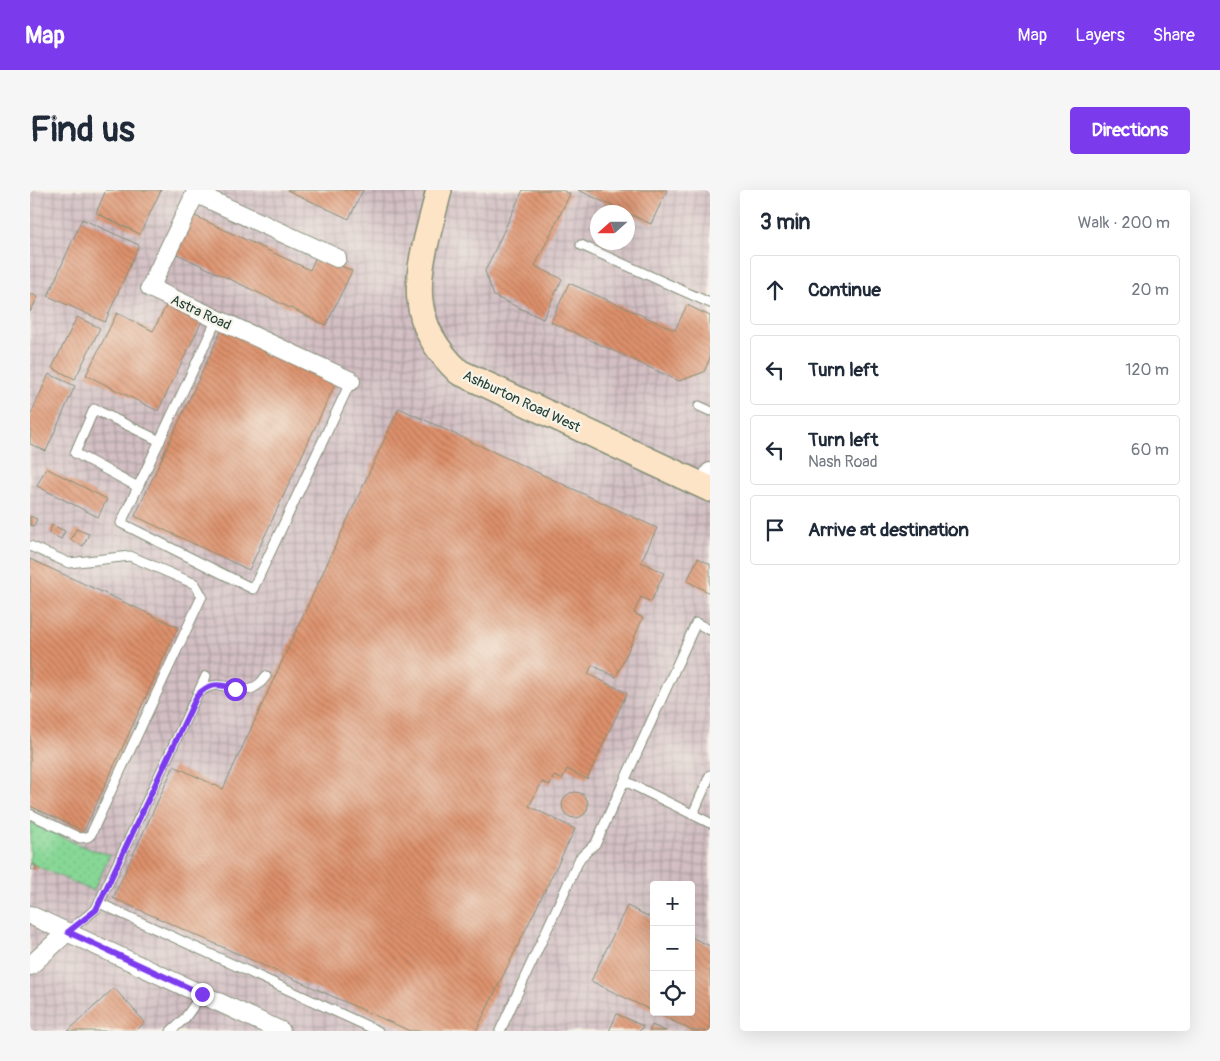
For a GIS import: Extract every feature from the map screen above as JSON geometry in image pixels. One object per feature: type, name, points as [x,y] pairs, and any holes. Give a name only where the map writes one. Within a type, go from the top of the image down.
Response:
[{"type":"main road","name":"Ashburton Road West","points":[[439,190],[418,284],[419,305],[432,341],[444,358],[459,372],[708,482]]},
{"type":"street","points":[[196,192],[337,258]]},
{"type":"street","name":"Astra Road","points":[[196,192],[150,288],[351,381]]},
{"type":"street","points":[[30,915],[281,1031]]},
{"type":"street","points":[[30,966],[68,932]]},
{"type":"lane","points":[[581,245],[710,303]]},
{"type":"lane","points":[[217,319],[121,523],[253,589],[351,381]]},
{"type":"lane","points":[[699,406],[710,411]]},
{"type":"lane","points":[[138,487],[75,453],[94,409],[160,441]]},
{"type":"lane","points":[[30,546],[69,563],[130,556],[194,584],[202,596],[91,834],[88,837],[80,838],[30,814]]},
{"type":"lane","points":[[500,1031],[580,858],[596,843],[696,623],[710,630]]},
{"type":"lane","points":[[68,932],[96,910],[206,676]]},
{"type":"lane","points":[[197,696],[205,688],[216,684],[242,690],[254,689],[266,676]]},
{"type":"lane","points":[[693,814],[710,776]]},
{"type":"lane","points":[[625,781],[710,822]]},
{"type":"lane","points":[[99,903],[378,1031]]},
{"type":"lane","points":[[171,1031],[185,1018],[202,994]]},
{"type":"shaded area","points":[[30,190],[710,190],[710,1031],[30,1031]]},
{"type":"green space","points":[[30,822],[84,847],[110,855],[93,891],[30,863]]},
{"type":"building","points":[[106,190],[161,190],[140,234],[96,213]]},
{"type":"building","points":[[287,190],[363,190],[349,219]]},
{"type":"building","points":[[523,190],[562,190],[570,194],[535,266],[562,279],[543,319],[494,296],[485,271]]},
{"type":"building","points":[[578,190],[667,190],[651,224],[635,217],[635,205],[610,205]]},
{"type":"building","points":[[193,215],[310,270],[317,254],[352,271],[326,325],[175,253]]},
{"type":"building","points":[[82,219],[139,245],[105,322],[48,296]]},
{"type":"building","points":[[569,283],[675,330],[687,305],[710,316],[710,358],[704,372],[679,381],[551,322]]},
{"type":"building","points":[[30,293],[38,297],[30,312]]},
{"type":"building","points":[[167,304],[202,321],[158,411],[86,375],[117,313],[153,331]]},
{"type":"building","points":[[77,317],[100,328],[75,379],[52,368]]},
{"type":"building","points":[[223,327],[337,380],[249,570],[135,516]]},
{"type":"building","points":[[49,374],[75,386],[46,451],[30,444],[30,416]]},
{"type":"building","points":[[399,408],[657,528],[641,562],[664,573],[651,602],[641,597],[634,613],[643,618],[616,677],[592,665],[588,674],[627,693],[587,779],[567,769],[562,779],[554,776],[550,785],[542,782],[529,806],[575,829],[476,1031],[410,1031],[113,898],[174,766],[223,789]]},
{"type":"building","points":[[46,468],[107,499],[98,517],[37,486]]},
{"type":"building","points":[[30,516],[37,519],[34,526],[30,525]]},
{"type":"building","points":[[52,525],[65,531],[61,539],[49,533]]},
{"type":"building","points":[[76,529],[89,534],[83,546],[71,540]]},
{"type":"building","points":[[698,558],[710,564],[710,593],[687,581]]},
{"type":"building","points":[[30,559],[178,627],[84,831],[30,806]]},
{"type":"building","points":[[575,792],[584,796],[588,805],[584,814],[575,818],[566,814],[562,805],[566,796]]},
{"type":"building","points":[[33,864],[37,867],[35,871],[31,869]]},
{"type":"building","points":[[627,906],[650,917],[650,1010],[591,981]]},
{"type":"building","points":[[695,939],[710,946],[710,1031],[693,1031],[663,1016],[695,1016]]},
{"type":"building","points":[[114,988],[145,1022],[136,1031],[68,1031]]},
{"type":"building","points":[[617,1014],[643,1026],[640,1031],[609,1031]]},
{"type":"building","points":[[652,1025],[666,1031],[649,1031]]},
{"type":"route","points":[[202,994],[68,932],[96,910],[197,696],[205,688],[216,684],[222,684],[235,689]]}]
